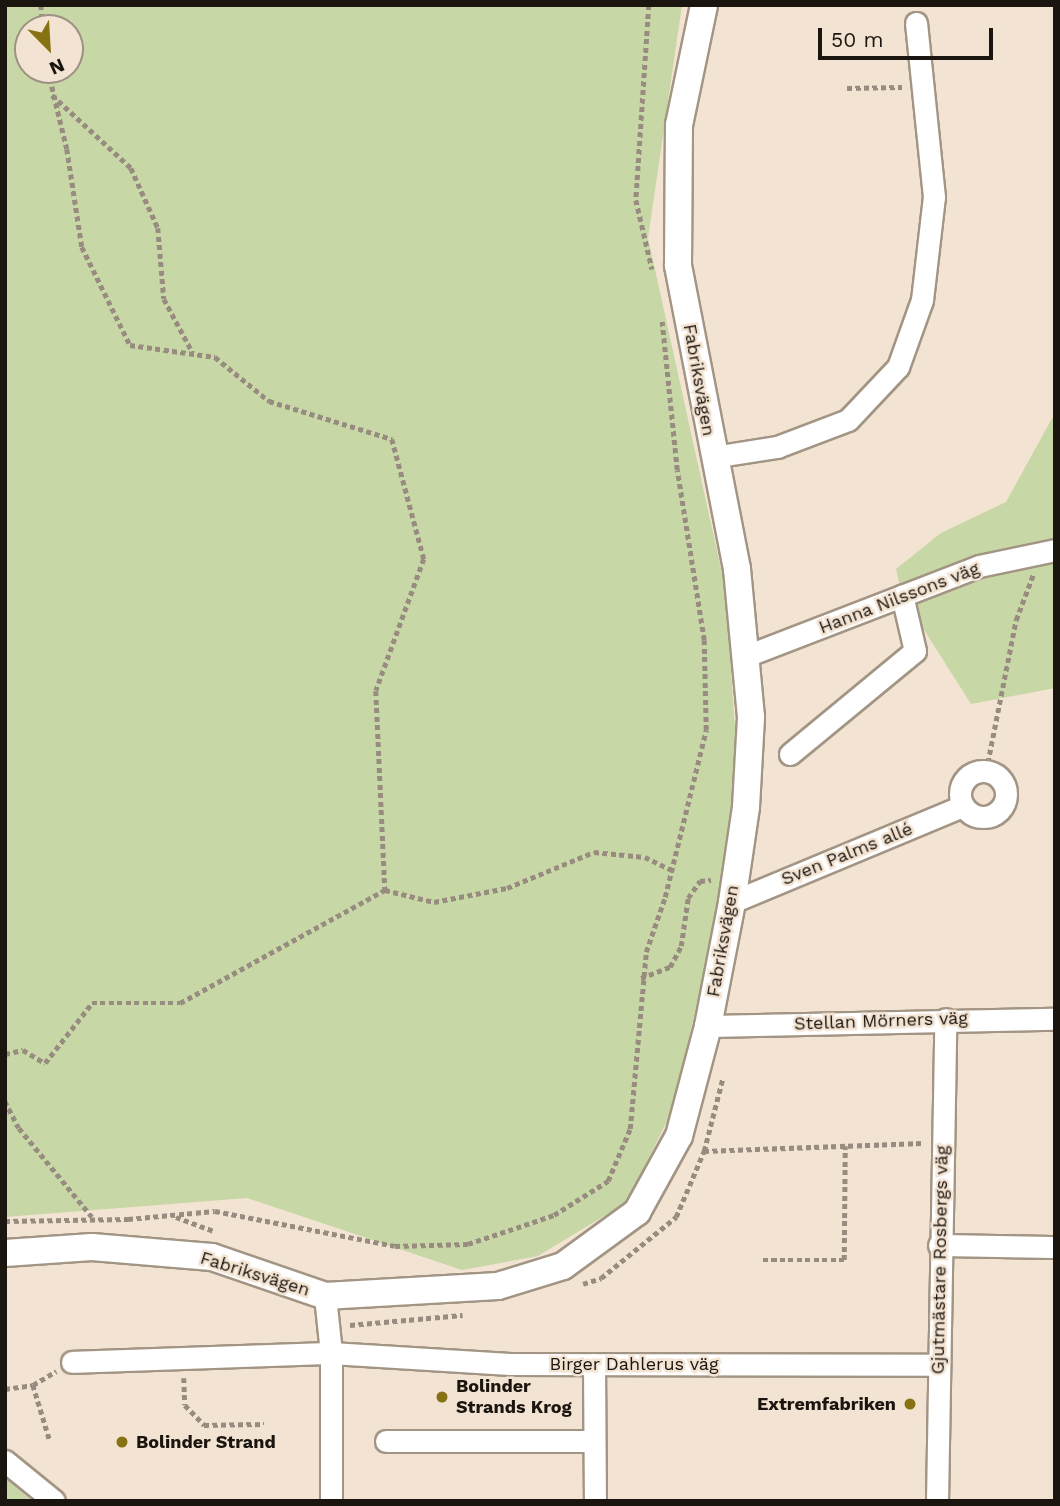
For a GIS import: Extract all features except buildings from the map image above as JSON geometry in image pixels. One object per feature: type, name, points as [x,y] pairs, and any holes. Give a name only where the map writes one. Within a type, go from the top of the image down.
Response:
[{"type":"street","name":"Fabriksvägen","points":[[5,1253],[92,1247],[212,1257],[325,1296],[498,1286],[563,1266],[637,1212],[679,1136],[708,1026],[733,890],[748,781],[751,717],[737,569],[713,457],[678,265],[679,125],[704,5]]},
{"type":"street","points":[[713,457],[776,447],[848,420],[898,367],[922,300],[934,197],[915,23]]},
{"type":"street","name":"Hanna Nilssons väg","points":[[746,656],[979,566],[1048,551]]},
{"type":"street","points":[[790,754],[915,651],[902,595]]},
{"type":"street","points":[[986,771],[996,774],[1005,786],[1001,809],[983,817],[963,806],[960,792],[965,780],[986,771]]},
{"type":"street","name":"Sven Palms allé","points":[[733,890],[963,806]]},
{"type":"street","name":"Stellan Mörners väg","points":[[708,1026],[945,1019],[1055,1019]]},
{"type":"street","name":"Gjutmästare Rosbergs väg","points":[[937,1501],[939,1245],[945,1019]]},
{"type":"street","points":[[939,1245],[1055,1247]]},
{"type":"street","points":[[325,1296],[331,1353],[331,1501]]},
{"type":"street","name":"Birger Dahlerus väg","points":[[72,1362],[331,1353],[594,1364],[938,1365]]},
{"type":"street","points":[[594,1364],[595,1501]]},
{"type":"street","points":[[386,1441],[594,1441]]},
{"type":"street","points":[[5,1461],[54,1501]]},
{"type":"path","points":[[649,5],[636,200],[654,278]]},
{"type":"path","points":[[50,84],[67,149],[82,247],[130,345],[215,357],[269,401],[391,439],[424,559],[376,691],[385,890]]},
{"type":"path","points":[[847,88],[915,87]]},
{"type":"path","points":[[51,94],[131,168],[158,228],[164,299],[193,354]]},
{"type":"path","points":[[5,1221],[215,1212],[395,1246],[468,1244],[554,1215],[608,1181],[630,1129],[640,979],[672,870],[706,730],[704,640],[677,470],[661,317]]},
{"type":"path","points":[[986,771],[1016,620],[1048,551]]},
{"type":"path","points":[[5,1054],[23,1050],[45,1063],[92,1003],[180,1003],[385,890],[435,902],[507,888],[594,852],[645,857],[672,870]]},
{"type":"path","points":[[640,979],[670,967],[681,946],[688,898],[700,881],[733,890]]},
{"type":"path","points":[[5,1101],[19,1128],[93,1218]]},
{"type":"path","points":[[704,1151],[942,1143]]},
{"type":"path","points":[[763,1260],[844,1260],[845,1146]]},
{"type":"path","points":[[184,1384],[185,1405],[204,1425],[264,1424]]},
{"type":"path","points":[[5,1388],[33,1385],[50,1441]]},
{"type":"green space","points":[[5,5],[682,5],[648,238],[725,587],[741,812],[672,1111],[627,1202],[538,1256],[462,1270],[247,1198],[5,1217]]},
{"type":"green space","points":[[1055,413],[1055,688],[971,704],[902,595],[896,569],[941,533],[1006,502]]},
{"type":"green space","points":[[5,1478],[32,1501],[5,1501]]},
{"type":"place","name":"Bolinder Strands Krog","points":[[442,1397]]},
{"type":"place","name":"Extremfabriken","points":[[910,1404]]},
{"type":"place","name":"Bolinder Strand","points":[[122,1442]]}]
